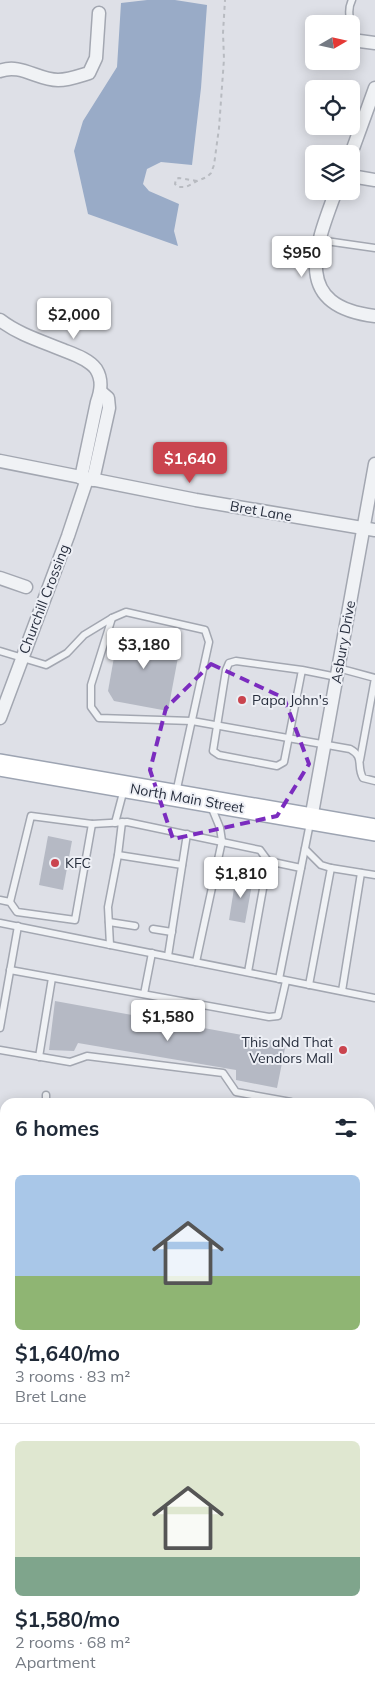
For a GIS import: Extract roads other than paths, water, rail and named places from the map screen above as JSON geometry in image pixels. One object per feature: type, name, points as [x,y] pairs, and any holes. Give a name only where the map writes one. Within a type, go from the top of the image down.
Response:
[{"type":"main road","name":"North Main Street","points":[[0,765],[375,830]]},
{"type":"street","points":[[0,71],[7,68],[25,70],[56,80],[73,78],[89,73],[96,58],[99,13]]},
{"type":"street","points":[[360,41],[375,43]]},
{"type":"street","points":[[354,145],[371,112],[375,88]]},
{"type":"street","points":[[360,178],[375,180]]},
{"type":"street","points":[[333,200],[315,254],[316,274],[319,284],[324,293],[340,307],[359,314],[375,316]]},
{"type":"street","name":"Churchill Crossing","points":[[0,320],[18,331],[85,360],[97,371],[101,383],[101,392],[108,398],[109,408],[70,529],[0,718]]},
{"type":"street","name":"Bret Lane","points":[[0,461],[216,503],[370,529]]},
{"type":"street","name":"Asbury Drive","points":[[311,819],[338,673],[370,529],[375,464]]},
{"type":"street","points":[[0,578],[26,586]]},
{"type":"lane","points":[[349,15],[352,0]]},
{"type":"lane","points":[[319,240],[375,248]]},
{"type":"lane","points":[[0,651],[46,665],[67,653],[84,635],[126,612],[205,630],[209,642],[175,796]]},
{"type":"lane","points":[[112,618],[90,685],[91,707],[99,718],[192,721],[350,750],[356,752],[360,760]]},
{"type":"lane","points":[[302,670],[284,762],[277,766],[219,755],[213,751],[226,670],[229,664],[236,661],[375,678],[359,770],[363,778],[375,781]]},
{"type":"lane","points":[[115,823],[124,787]]},
{"type":"lane","points":[[196,962],[222,841],[220,828],[210,802]]},
{"type":"lane","points":[[10,902],[31,816],[92,824],[122,822],[187,834],[260,850],[268,861],[301,868]]},
{"type":"lane","points":[[10,970],[269,1017],[278,1016],[301,868],[311,819]]},
{"type":"lane","points":[[110,945],[108,907],[122,822]]},
{"type":"lane","points":[[0,900],[10,902],[17,912],[74,920],[92,824]]},
{"type":"lane","points":[[168,956],[187,834]]},
{"type":"lane","points":[[305,849],[321,865],[375,875]]},
{"type":"lane","points":[[118,855],[182,865]]},
{"type":"lane","points":[[248,972],[268,861]]},
{"type":"lane","points":[[309,985],[331,868]]},
{"type":"lane","points":[[342,991],[361,873]]},
{"type":"lane","points":[[0,922],[283,980],[375,996]]},
{"type":"lane","points":[[109,922],[135,926]]},
{"type":"lane","points":[[0,1028],[18,926]]},
{"type":"lane","points":[[153,929],[172,932]]},
{"type":"lane","points":[[144,994],[152,953]]},
{"type":"lane","points":[[39,1057],[52,978]]},
{"type":"lane","points":[[0,1050],[70,1062],[87,1056],[222,1073],[236,1092],[269,1098]]},
{"type":"water","points":[[147,0],[175,0],[207,5],[201,88],[192,165],[161,162],[147,169],[143,184],[149,191],[179,204],[174,231],[178,246],[88,214],[74,151],[83,121],[117,67],[121,3]]},
{"type":"place","name":"Papa John's","points":[[242,700]]},
{"type":"place","name":"KFC","points":[[55,863]]},
{"type":"place","name":"This aNd That Vendors Mall","points":[[343,1050]]}]
